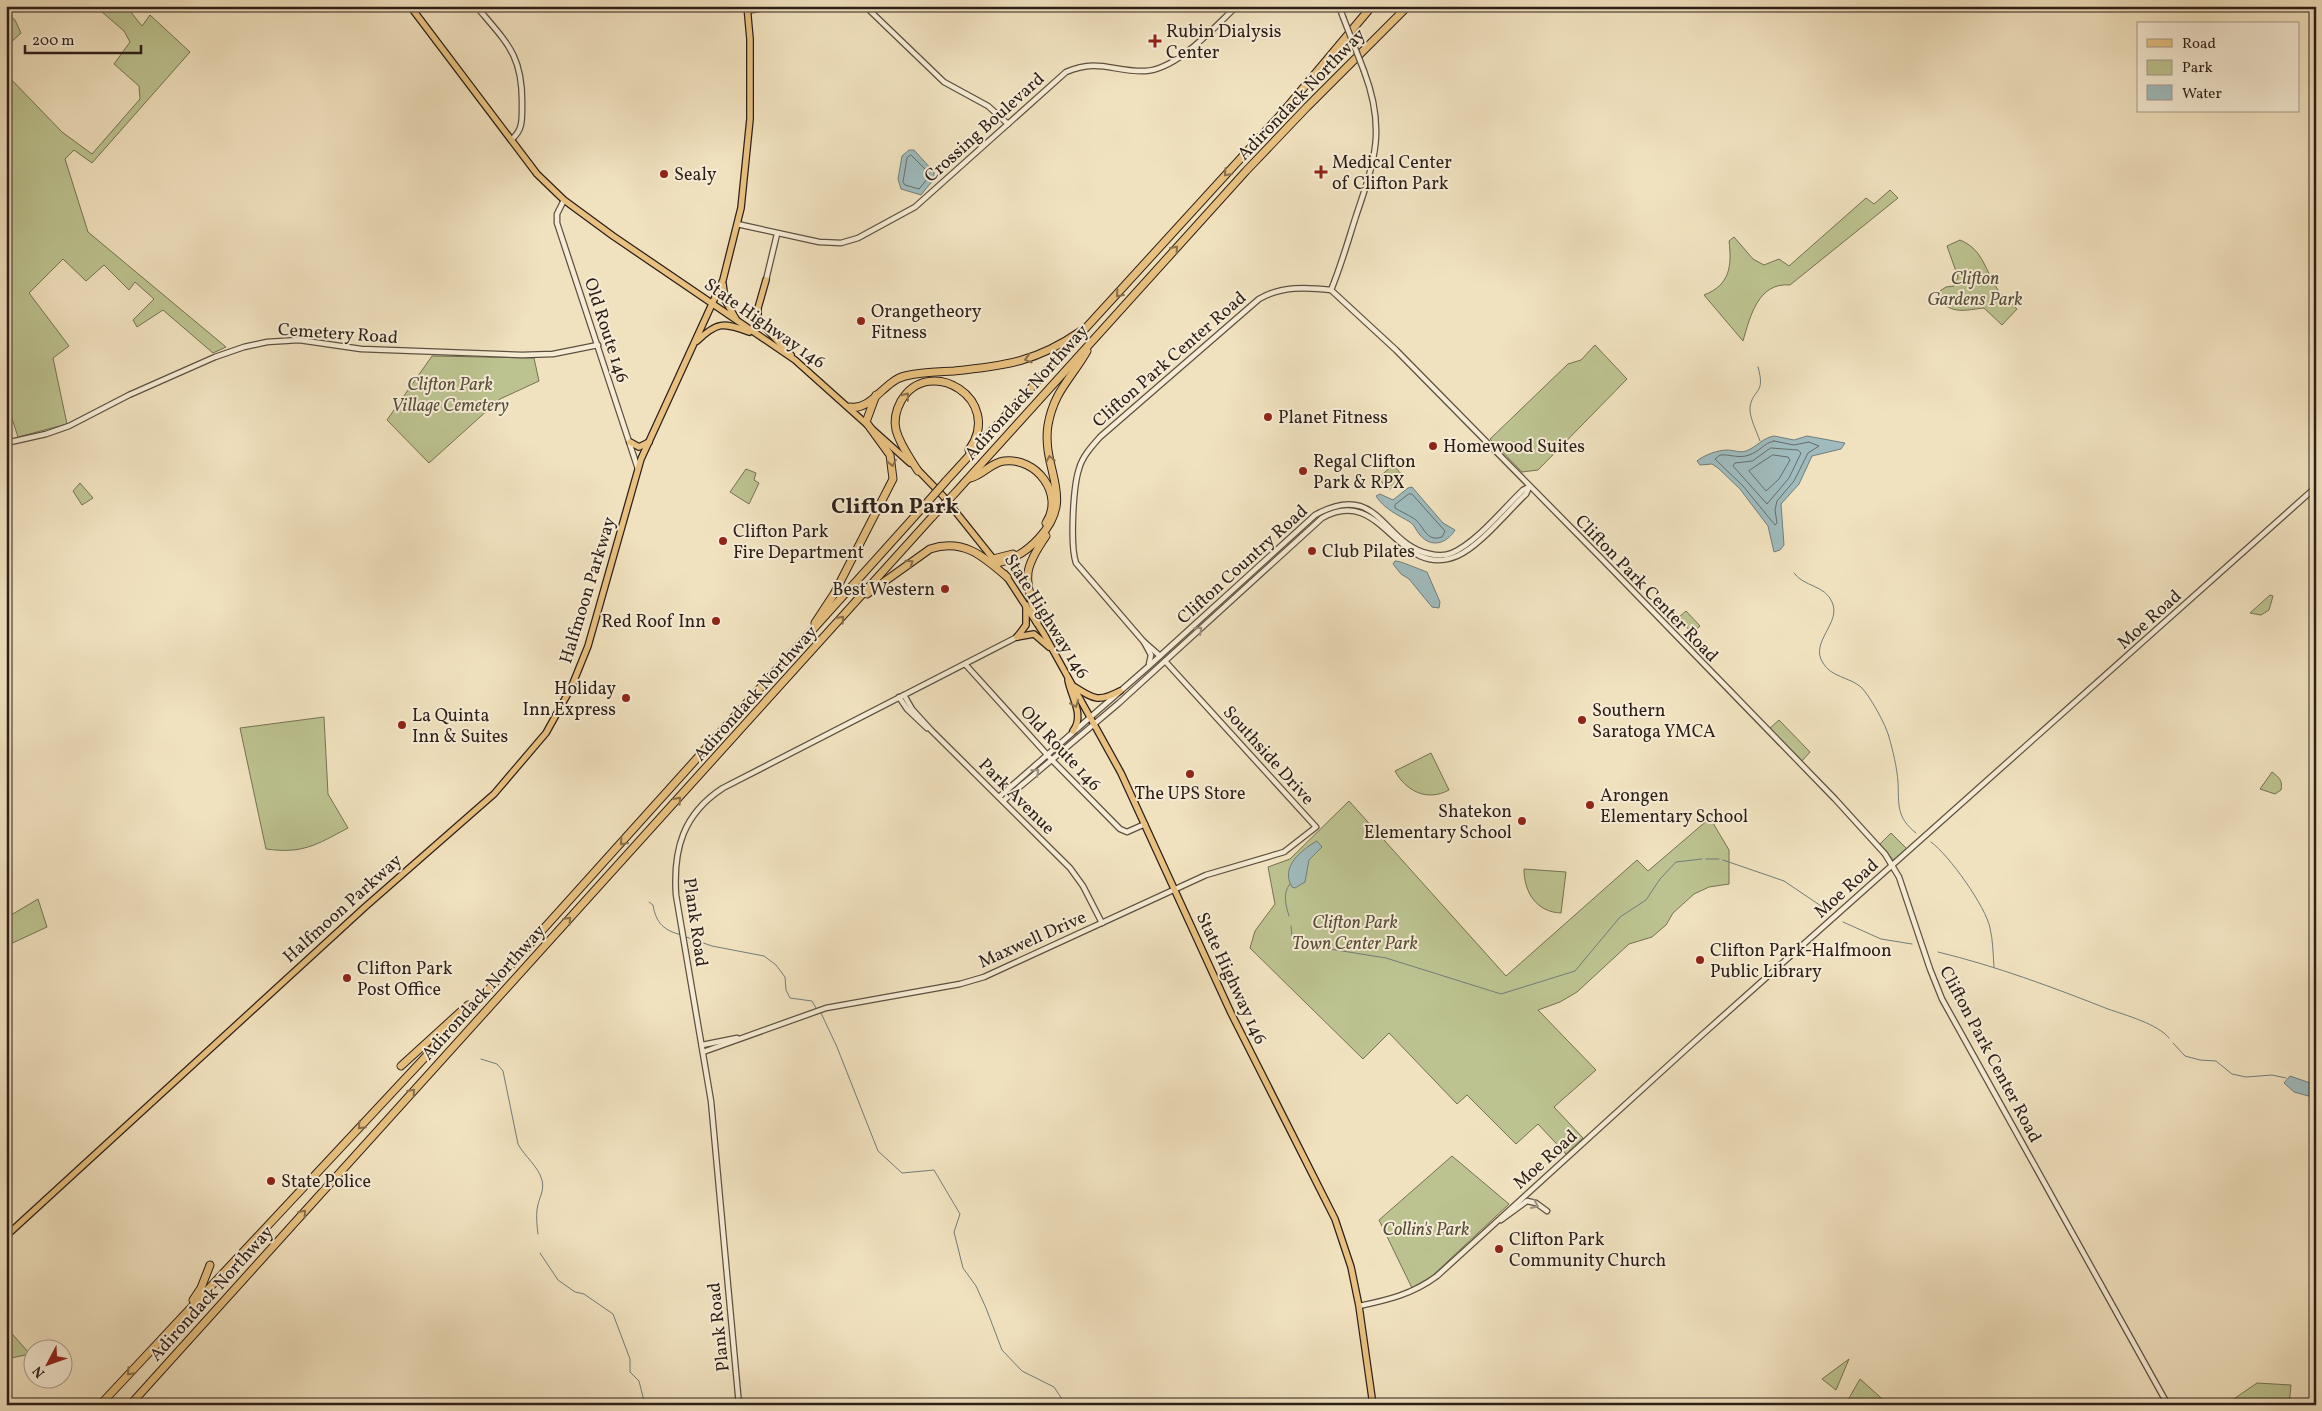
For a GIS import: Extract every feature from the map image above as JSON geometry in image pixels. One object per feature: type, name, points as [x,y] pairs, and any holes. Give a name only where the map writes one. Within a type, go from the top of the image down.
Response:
[{"type":"highway","name":"Adirondack Northway","points":[[100,1405],[502,975],[796,650],[948,478],[1093,322],[1284,111],[1372,6]]},
{"type":"highway","name":"Adirondack Northway","points":[[130,1405],[933,516],[1306,107],[1408,6]]},
{"type":"highway","points":[[850,407],[862,407],[891,382],[904,376],[993,366],[1037,357],[1060,345],[1093,322]]},
{"type":"highway","points":[[1037,622],[1028,586],[1027,571],[1031,559],[1054,524],[1058,501],[1048,447],[1051,412],[1059,392],[1096,337]]},
{"type":"highway","points":[[918,471],[899,439],[896,429],[896,411],[904,396],[915,386],[928,382],[944,382],[961,389],[972,399],[978,413],[979,425],[977,436],[971,447],[948,478]]},
{"type":"highway","points":[[796,650],[834,594],[893,480],[890,454],[866,422],[876,395]]},
{"type":"highway","points":[[968,479],[976,477],[994,463],[1015,461],[1038,471],[1049,487],[1052,509],[1044,526],[1020,550],[995,561]]},
{"type":"highway","points":[[995,561],[1008,560],[1029,548],[1050,526],[1055,516]]},
{"type":"highway","points":[[860,598],[930,549],[940,546],[966,547],[979,553],[1007,576]]},
{"type":"highway","points":[[401,1066],[502,975]]},
{"type":"highway","points":[[164,1336],[196,1296],[210,1265]]},
{"type":"main road","name":"State Highway 146","points":[[410,6],[537,174],[564,200],[795,360],[850,407],[943,496],[1007,576],[1037,622],[1091,717],[1145,824],[1231,1013],[1335,1219],[1350,1260],[1359,1306],[1373,1405]]},
{"type":"main road","name":"Halfmoon Parkway","points":[[8,1234],[371,901],[494,794],[546,733],[571,688],[588,646],[639,470],[649,442],[723,280],[744,189],[751,101],[747,8]]},
{"type":"main road","points":[[723,280],[725,300],[737,321]]},
{"type":"main road","points":[[766,280],[758,308],[758,320],[795,360]]},
{"type":"main road","points":[[693,345],[714,327],[722,325],[758,335]]},
{"type":"main road","points":[[630,442],[639,447],[649,442]]},
{"type":"main road","points":[[1017,637],[1026,625],[1026,604]]},
{"type":"main road","points":[[1017,637],[1034,634],[1054,652]]},
{"type":"main road","points":[[1067,675],[1069,689],[1079,716],[1078,725],[1073,731]]},
{"type":"main road","points":[[1074,686],[1098,699],[1106,698],[1120,691]]},
{"type":"street","points":[[476,6],[508,44],[519,67],[522,92],[522,126],[518,135],[511,140]]},
{"type":"street","points":[[747,8],[776,6]]},
{"type":"street","points":[[865,6],[944,82],[988,106],[1008,124]]},
{"type":"street","name":"Crossing Boulevard","points":[[737,224],[777,234],[828,243],[848,242],[858,238],[914,206],[1066,72],[1078,67],[1096,65],[1143,71],[1170,64],[1237,6]]},
{"type":"street","points":[[1332,290],[1364,195],[1376,146],[1377,119],[1373,97],[1339,6]]},
{"type":"street","name":"Old Route 146","points":[[564,200],[557,214],[557,222],[639,470]]},
{"type":"street","points":[[766,280],[777,234]]},
{"type":"street","name":"Clifton Park Center Road","points":[[1160,656],[1144,642],[1092,584],[1074,559],[1075,501],[1079,468],[1100,437],[1259,299],[1268,294],[1291,288],[1332,290],[1389,344],[1835,799],[1893,865],[1942,999],[2098,1275],[2168,1405]]},
{"type":"street","name":"Cemetery Road","points":[[6,443],[46,434],[69,426],[215,356],[267,342],[299,340],[361,349],[522,355],[566,352],[598,345]]},
{"type":"street","name":"Clifton Country Road","points":[[1001,799],[1047,754],[1149,666],[1305,523],[1326,509],[1348,504],[1369,510],[1417,551],[1440,556],[1461,548],[1522,490],[1529,487]]},
{"type":"street","name":"Clifton Country Road","points":[[1001,799],[1152,673],[1311,525],[1327,514],[1342,510],[1362,513],[1378,522],[1397,542],[1412,553],[1426,558],[1446,559],[1458,556],[1471,547],[1526,494],[1529,487]]},
{"type":"street","name":"Moe Road","points":[[1359,1306],[1392,1299],[1426,1284],[2316,487]]},
{"type":"street","name":"Plank Road","points":[[739,1405],[717,1155],[702,1045],[676,895],[676,857],[686,826],[702,804],[723,788],[1017,637]]},
{"type":"street","points":[[1144,642],[1151,655],[1149,666]]},
{"type":"street","points":[[1152,673],[1160,661],[1160,656]]},
{"type":"street","name":"Southside Drive","points":[[1165,661],[1316,827]]},
{"type":"street","name":"Old Route 146","points":[[965,664],[1051,759],[1120,829],[1127,832],[1145,824]]},
{"type":"street","name":"Park Avenue","points":[[901,696],[913,715],[931,730],[1076,875],[1102,923]]},
{"type":"street","name":"Maxwell Drive","points":[[703,1052],[826,1008],[960,984],[984,977],[1206,875],[1278,854],[1302,840],[1316,827]]},
{"type":"street","name":"Maxwell Drive","points":[[702,1045],[744,1037]]},
{"type":"street","points":[[1495,1223],[1510,1216],[1527,1201],[1536,1203],[1547,1211]]},
{"type":"green space","points":[[95,6],[126,6],[142,26],[150,15],[190,52],[92,163],[74,150],[65,159],[88,232],[226,347],[213,353],[163,310],[137,327],[133,320],[154,299],[135,282],[129,290],[104,265],[86,281],[63,259],[29,293],[69,346],[53,358],[67,424],[18,437],[6,400],[6,74],[62,132],[92,154],[140,99],[139,86],[114,64],[130,42],[124,31]]},
{"type":"green space","points":[[6,12],[15,20],[21,33],[6,47]]},
{"type":"green space","points":[[1890,190],[1898,198],[1790,285],[1770,289],[1763,295],[1753,312],[1743,341],[1704,295],[1713,291],[1724,280],[1730,259],[1729,241],[1734,237],[1753,259],[1764,265],[1779,259],[1789,266],[1866,198],[1874,204]]},
{"type":"green space","name":"Clifton Gardens Park","points":[[1960,240],[1968,244],[1979,255],[1998,290],[2017,309],[2002,325],[1984,308],[1954,309],[1939,299],[1940,291],[1946,287],[1954,286],[1958,277],[1947,246]]},
{"type":"green space","points":[[1595,345],[1627,379],[1538,470],[1522,472],[1490,439],[1568,364],[1581,360]]},
{"type":"green space","name":"Clifton Park Village Cemetery","points":[[432,356],[534,358],[539,381],[500,399],[429,463],[387,420]]},
{"type":"green space","points":[[1393,465],[1404,477],[1389,490],[1378,478]]},
{"type":"green space","points":[[746,469],[756,473],[754,480],[759,483],[749,504],[730,492]]},
{"type":"green space","points":[[80,483],[93,498],[82,505],[73,491]]},
{"type":"green space","points":[[2270,595],[2273,596],[2269,610],[2261,615],[2250,613]]},
{"type":"green space","points":[[1686,611],[1700,626],[1692,633],[1678,618]]},
{"type":"green space","points":[[324,717],[328,794],[348,828],[309,847],[290,850],[266,849],[240,728]]},
{"type":"green space","points":[[1779,720],[1810,752],[1801,762],[1769,729]]},
{"type":"green space","points":[[1431,753],[1449,790],[1433,795],[1425,795],[1411,789],[1395,771]]},
{"type":"green space","points":[[2272,772],[2281,782],[2281,790],[2275,794],[2260,789]]},
{"type":"green space","name":"Clifton Park Town Center Park","points":[[1349,801],[1506,976],[1637,860],[1648,871],[1710,818],[1729,850],[1729,884],[1709,887],[1694,894],[1673,913],[1666,925],[1652,937],[1629,944],[1577,992],[1560,1002],[1538,1010],[1596,1070],[1554,1107],[1583,1138],[1566,1154],[1538,1124],[1516,1144],[1467,1095],[1457,1104],[1389,1033],[1363,1059],[1250,948],[1255,931],[1275,904],[1268,867],[1290,859]]},
{"type":"green space","points":[[1891,833],[1907,849],[1894,861],[1880,844]]},
{"type":"green space","points":[[1524,869],[1566,872],[1561,913],[1552,912],[1538,905],[1529,893]]},
{"type":"green space","points":[[38,899],[47,927],[6,946],[6,918]]},
{"type":"green space","name":"Collin's Park","points":[[1452,1156],[1509,1204],[1432,1276],[1412,1288],[1379,1220]]},
{"type":"green space","points":[[6,1327],[22,1345],[22,1356],[6,1359]]},
{"type":"green space","points":[[1849,1359],[1836,1390],[1822,1379]]},
{"type":"green space","points":[[1860,1379],[1889,1405],[1845,1405]]},
{"type":"green space","points":[[2257,1383],[2291,1385],[2289,1405],[2225,1405]]},
{"type":"water","points":[[909,150],[914,150],[934,172],[934,179],[921,195],[901,189],[898,179],[902,156]]},
{"type":"water","points":[[1774,436],[1794,440],[1807,436],[1845,443],[1841,449],[1812,456],[1799,484],[1781,504],[1784,545],[1780,550],[1774,552],[1768,526],[1740,489],[1712,464],[1700,465],[1697,461],[1707,455],[1720,451],[1746,451]]},
{"type":"water","points":[[1412,487],[1443,523],[1455,530],[1444,541],[1439,543],[1429,542],[1412,523],[1387,508],[1376,496],[1380,494],[1393,500]]},
{"type":"water","points":[[1395,561],[1427,572],[1440,602],[1439,608],[1432,607],[1409,579],[1401,574],[1393,564]]},
{"type":"water","points":[[1317,841],[1322,847],[1309,860],[1305,882],[1295,888],[1292,887],[1289,880],[1290,866],[1299,854]]},
{"type":"water","points":[[2290,1076],[2316,1085],[2316,1098],[2294,1092],[2284,1083]]},
{"type":"waterway","points":[[1758,367],[1761,382],[1752,401],[1750,411],[1760,441]]},
{"type":"waterway","points":[[1794,573],[1798,578],[1825,592],[1832,602],[1833,617],[1822,640],[1820,655],[1826,668],[1861,687],[1877,711],[1887,732],[1893,754],[1900,810],[1905,822],[1916,833]]},
{"type":"waterway","points":[[1931,842],[1957,869],[1982,908],[1991,933],[1994,967]]},
{"type":"waterway","points":[[1291,926],[1292,936],[1299,944],[1386,958],[1501,994],[1575,971],[1620,917],[1646,900],[1660,879],[1676,862],[1702,859]]},
{"type":"waterway","points":[[1706,859],[1719,859]]},
{"type":"waterway","points":[[1723,860],[1784,881],[1830,912]]},
{"type":"waterway","points":[[1289,916],[1285,895],[1290,884]]},
{"type":"waterway","points":[[649,902],[653,905],[656,917],[662,925],[670,931],[682,935]]},
{"type":"waterway","points":[[1843,922],[1881,939],[1912,944]]},
{"type":"waterway","points":[[686,937],[712,946],[764,956],[776,965],[785,977],[786,990],[790,998],[812,1001],[816,1008]]},
{"type":"waterway","points":[[1938,952],[2024,977],[2132,1017],[2157,1028],[2169,1038]]},
{"type":"waterway","points":[[821,1013],[837,1047],[878,1151],[902,1173],[934,1170],[960,1214],[954,1232],[963,1268],[976,1286],[1002,1350],[1022,1371],[1054,1387],[1066,1405]]},
{"type":"waterway","points":[[2173,1043],[2185,1056],[2200,1060],[2216,1061],[2232,1074],[2246,1077],[2272,1075],[2286,1078]]},
{"type":"waterway","points":[[481,1059],[497,1064],[503,1071],[518,1144],[538,1170],[542,1180],[543,1188],[537,1213],[538,1234]]},
{"type":"waterway","points":[[540,1253],[558,1280],[575,1292],[584,1294],[613,1314],[630,1359],[630,1372],[639,1381],[645,1405]]},
{"type":"place","name":"Rubin Dialysis Center","points":[[1155,41]]},
{"type":"place","name":"Medical Center of Clifton Park","points":[[1321,172]]},
{"type":"place","name":"Sealy","points":[[664,174]]},
{"type":"place","name":"Orangetheory Fitness","points":[[861,321]]},
{"type":"place","name":"Planet Fitness","points":[[1268,417]]},
{"type":"place","name":"Homewood Suites","points":[[1433,446]]},
{"type":"place","name":"Regal Clifton Park & RPX","points":[[1303,471]]},
{"type":"place","name":"Clifton Park Fire Department","points":[[723,541]]},
{"type":"place","name":"Club Pilates","points":[[1312,551]]},
{"type":"place","name":"Best Western","points":[[945,589]]},
{"type":"place","name":"Red Roof Inn","points":[[716,621]]},
{"type":"place","name":"Holiday Inn Express","points":[[626,698]]},
{"type":"place","name":"Southern Saratoga YMCA","points":[[1582,720]]},
{"type":"place","name":"La Quinta Inn & Suites","points":[[402,725]]},
{"type":"place","name":"The UPS Store","points":[[1190,774]]},
{"type":"place","name":"Arongen Elementary School","points":[[1590,805]]},
{"type":"place","name":"Shatekon Elementary School","points":[[1522,821]]},
{"type":"place","name":"Clifton Park-Halfmoon Public Library","points":[[1700,960]]},
{"type":"place","name":"Clifton Park Post Office","points":[[347,978]]},
{"type":"place","name":"State Police","points":[[271,1181]]},
{"type":"place","name":"Clifton Park Community Church","points":[[1499,1249]]},
{"type":"district","name":"Clifton Park","points":[[895,505]]}]
